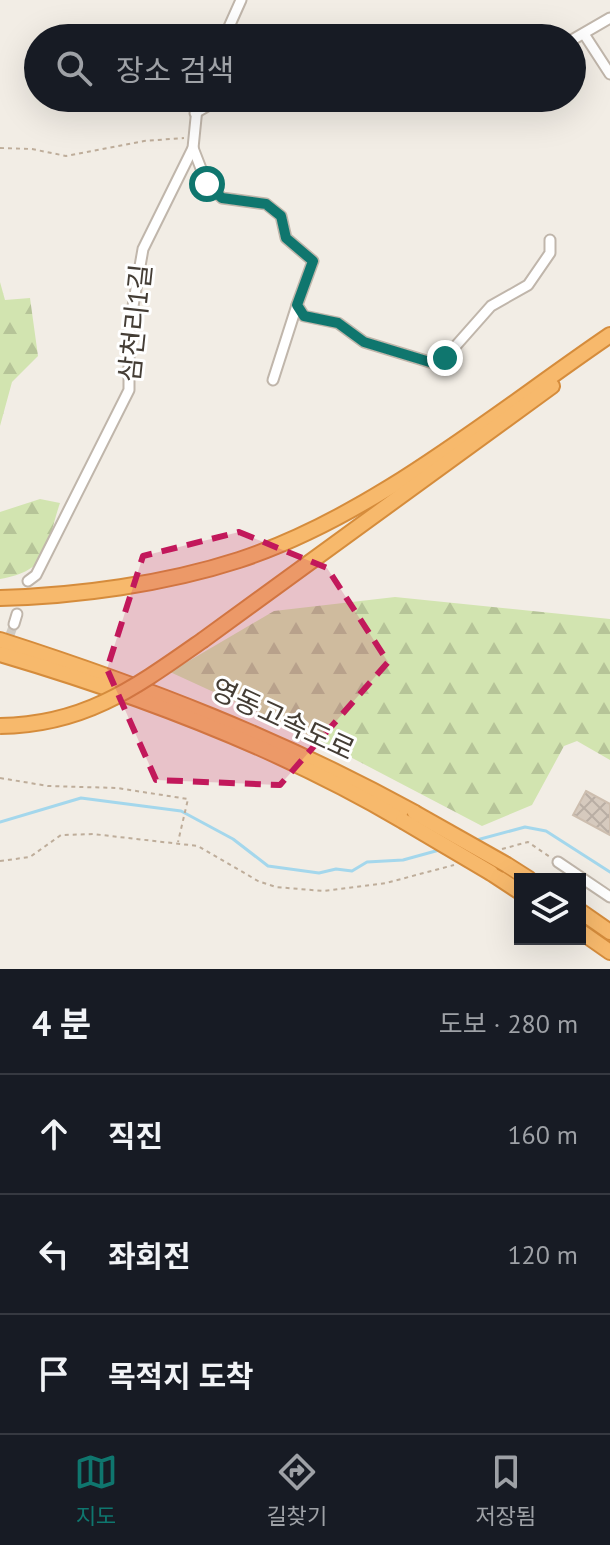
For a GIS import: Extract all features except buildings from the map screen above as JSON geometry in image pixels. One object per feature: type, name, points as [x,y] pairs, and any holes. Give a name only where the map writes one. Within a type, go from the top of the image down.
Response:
[{"type":"highway","points":[[0,598],[82,593],[165,577],[238,560],[316,528],[395,484],[610,335]]},
{"type":"highway","points":[[0,726],[51,722],[118,697],[203,640],[610,345]]},
{"type":"highway","name":"영동고속도로","points":[[0,640],[211,714],[283,745],[409,817],[514,888]]},
{"type":"highway","name":"영동고속도로","points":[[0,654],[189,718],[409,817],[520,873]]},
{"type":"highway","points":[[586,915],[610,932]]},
{"type":"highway","points":[[586,935],[610,952]]},
{"type":"street","points":[[230,24],[241,0]]},
{"type":"street","points":[[586,33],[610,18]]},
{"type":"street","points":[[586,37],[610,74]]},
{"type":"street","name":"삼천리1길","points":[[28,581],[36,575],[129,390],[129,329],[143,249],[193,148],[195,113]]},
{"type":"street","points":[[193,148],[207,184],[222,198],[266,204],[281,216],[286,238],[313,261],[273,380]]},
{"type":"street","points":[[297,305],[304,316],[338,323],[364,342],[433,363],[445,358],[491,306],[528,285],[550,253],[550,240]]},
{"type":"street","points":[[558,862],[610,897]]},
{"type":"path","points":[[0,148],[42,150],[66,156],[144,141],[193,136]]},
{"type":"path","points":[[0,778],[48,786],[117,788],[188,799],[178,843]]},
{"type":"path","points":[[0,861],[30,857],[61,835],[93,834],[198,846],[258,881],[276,887],[323,891],[386,883],[466,861]]},
{"type":"path","points":[[492,852],[528,842],[558,862]]},
{"type":"highlighted area","points":[[239,532],[327,568],[388,662],[280,785],[156,780],[107,669],[143,556]]},
{"type":"green space","points":[[0,282],[5,300],[30,298],[38,356],[12,382],[0,426]]},
{"type":"green space","points":[[40,499],[60,503],[44,554],[29,570],[0,579],[0,512]]},
{"type":"green space","points":[[395,597],[610,619],[610,760],[577,741],[564,746],[532,805],[482,826],[314,738],[170,672],[274,611]]},
{"type":"waterway","points":[[0,822],[81,798],[181,811],[233,839],[268,866],[319,873],[336,869],[352,871],[367,862],[403,860],[443,849]]},
{"type":"waterway","points":[[473,841],[525,827],[546,831],[610,872]]},
{"type":"tunnel","points":[[0,662],[14,624]]},
{"type":"route","points":[[207,184],[222,198],[266,204],[281,216],[286,238],[313,261],[297,305],[304,316],[338,323],[364,342],[433,363],[445,358]]}]
